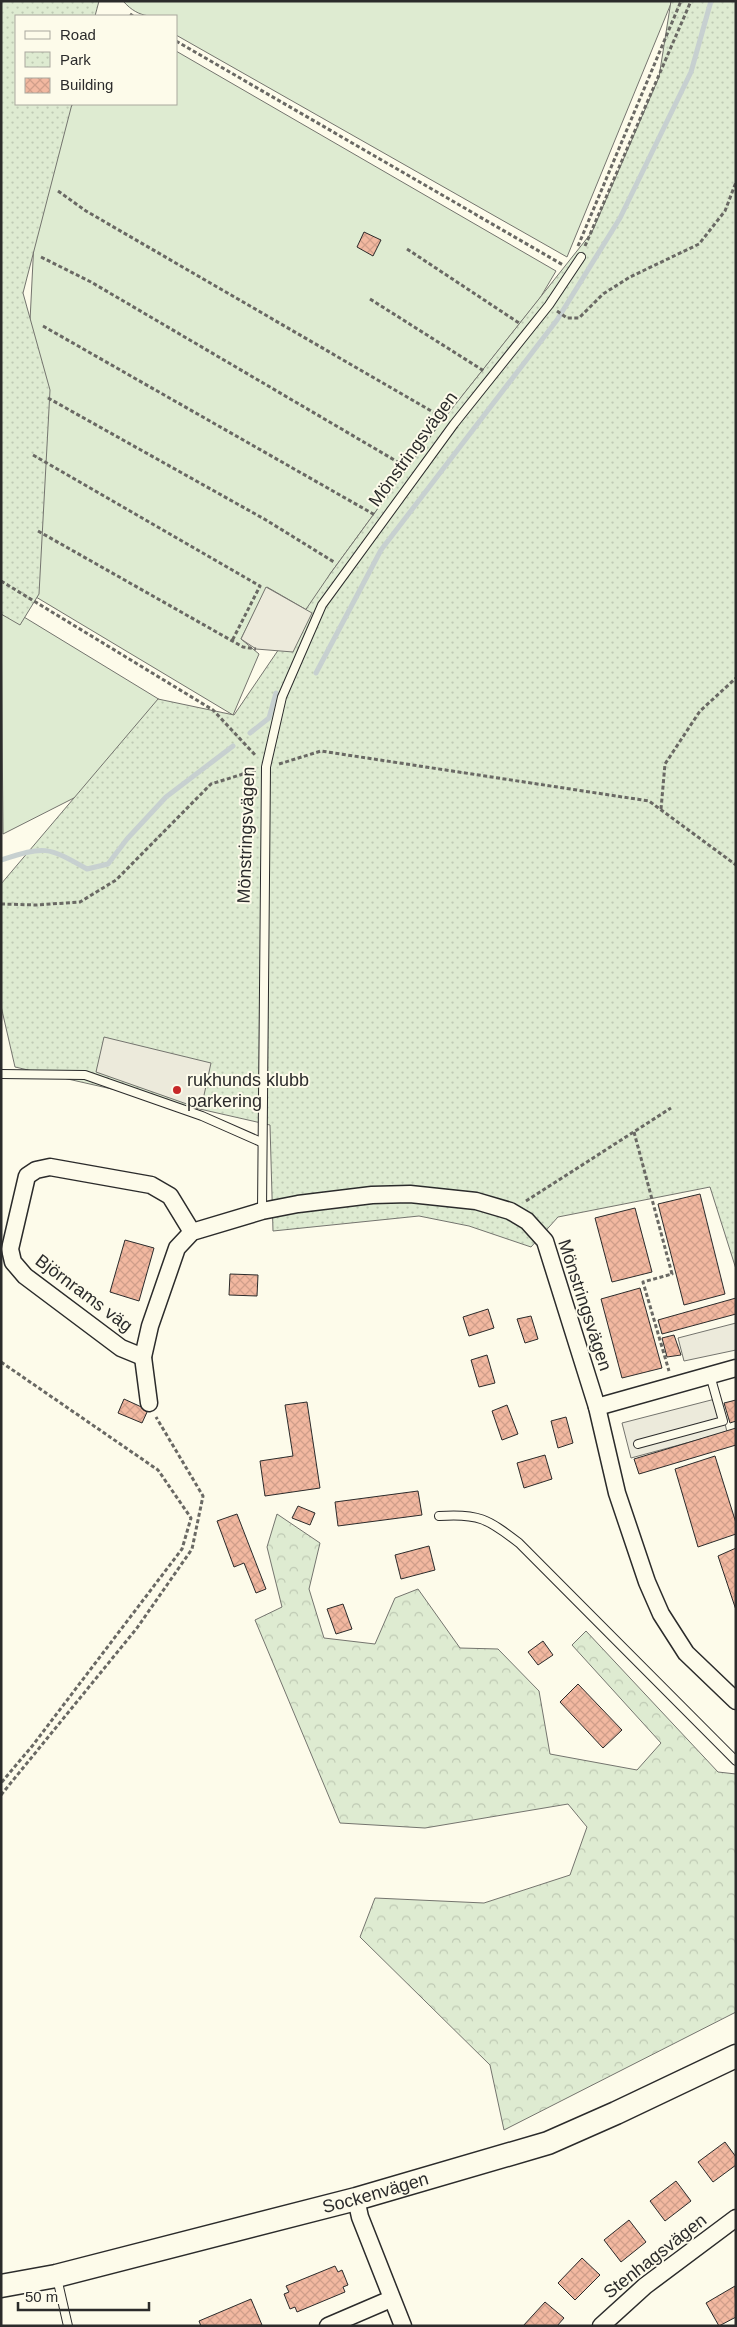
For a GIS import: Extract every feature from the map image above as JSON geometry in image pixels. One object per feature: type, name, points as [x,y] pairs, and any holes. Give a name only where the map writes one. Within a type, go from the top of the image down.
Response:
[{"type":"street","name":"Björnrams väg","points":[[143,1357],[121,1348],[25,1276],[12,1262],[10,1250],[27,1176],[36,1170],[50,1167],[151,1185],[170,1196],[192,1232]]},
{"type":"street","name":"Mönstringsvägen","points":[[192,1232],[262,1210],[372,1195],[410,1194],[476,1201],[510,1211],[527,1221],[545,1241],[598,1407],[617,1493],[647,1582],[661,1614],[686,1653],[736,1701]]},
{"type":"street","points":[[149,1402],[143,1357],[150,1326],[177,1248],[192,1232]]},
{"type":"street","points":[[598,1407],[736,1368]]},
{"type":"street","name":"Sockenvägen","points":[[1,2286],[56,2276],[356,2199],[548,2143],[616,2114],[736,2056]]},
{"type":"street","points":[[356,2199],[360,2217],[403,2326]]},
{"type":"street","name":"Stenhagsvägen","points":[[601,2326],[646,2286],[736,2218]]},
{"type":"street","points":[[328,2326],[392,2299]]},
{"type":"lane","name":"Mönstringsvägen","points":[[262,1210],[261,1142],[266,767],[282,697],[322,605],[454,424],[529,330],[573,270],[581,256]]},
{"type":"lane","points":[[1,1074],[85,1074],[202,1116],[261,1142]]},
{"type":"lane","points":[[638,1444],[723,1421],[710,1375]]},
{"type":"lane","points":[[439,1516],[465,1514],[484,1519],[519,1543],[736,1761]]},
{"type":"lane","points":[[56,2276],[68,2326]]},
{"type":"path","points":[[581,256],[578,246],[681,1]]},
{"type":"path","points":[[581,256],[691,1]]},
{"type":"path","points":[[178,42],[573,270]]},
{"type":"path","points":[[557,311],[567,318],[579,318],[603,294],[630,277],[699,244],[725,211],[736,182]]},
{"type":"path","points":[[58,191],[86,211],[382,380],[454,424]]},
{"type":"path","points":[[407,248],[529,330]]},
{"type":"path","points":[[41,257],[91,282],[418,474]]},
{"type":"path","points":[[370,299],[492,376]]},
{"type":"path","points":[[43,326],[385,521]]},
{"type":"path","points":[[48,398],[266,520],[334,562]]},
{"type":"path","points":[[33,455],[260,586],[232,641]]},
{"type":"path","points":[[38,531],[243,647],[256,649]]},
{"type":"path","points":[[1,581],[213,710],[266,767]]},
{"type":"path","points":[[661,809],[665,764],[700,712],[736,678]]},
{"type":"path","points":[[1,904],[36,905],[80,902],[116,880],[211,784],[321,751],[649,800],[736,865]]},
{"type":"path","points":[[510,1211],[671,1108]]},
{"type":"path","points":[[634,1132],[672,1274],[644,1282],[670,1372]]},
{"type":"path","points":[[1,1362],[158,1470],[191,1518],[182,1549],[33,1745],[1,1783]]},
{"type":"path","points":[[1,1795],[137,1628],[192,1549],[203,1496],[149,1402]]},
{"type":"green space","points":[[1,1],[99,1],[95,15],[15,15],[15,105],[72,105],[23,293],[50,390],[39,594],[20,625],[1,614]]},
{"type":"green space","points":[[123,1],[672,1],[567,257],[178,36],[178,15],[144,15],[129,7]]},
{"type":"green space","points":[[671,1],[736,1],[736,1269],[710,1187],[558,1217],[531,1247],[469,1226],[419,1216],[273,1231],[270,1125],[15,1067],[1,1006],[1,884],[158,699],[234,715],[330,574],[439,425],[592,232],[659,77]]},
{"type":"green space","points":[[178,52],[556,271],[540,298],[439,425],[330,574],[312,613],[267,587],[241,639],[259,654],[233,715],[26,591],[25,421],[38,161],[43,146],[72,105],[178,105]]},
{"type":"green space","points":[[1,603],[170,706],[127,771],[3,834]]},
{"type":"green space","points":[[277,1514],[320,1543],[309,1589],[324,1638],[375,1644],[395,1598],[418,1589],[460,1648],[498,1649],[539,1691],[550,1754],[637,1770],[661,1743],[572,1645],[586,1631],[718,1772],[736,1774],[736,2012],[504,2130],[490,2065],[360,1937],[375,1898],[484,1903],[570,1875],[587,1827],[568,1804],[425,1828],[340,1823],[255,1620],[282,1607],[267,1547]]},
{"type":"shaded area","points":[[266,587],[312,613],[293,652],[256,649],[241,639]]},
{"type":"shaded area","name":"rukhunds klubb parkering","points":[[104,1037],[211,1063],[201,1109],[96,1072]]},
{"type":"shaded area","points":[[736,1323],[736,1350],[684,1361],[678,1338]]},
{"type":"shaded area","points":[[719,1398],[727,1432],[631,1458],[622,1423]]},
{"type":"building","points":[[364,232],[381,240],[373,256],[357,247]]},
{"type":"building","points":[[700,1194],[725,1294],[684,1305],[658,1204]]},
{"type":"building","points":[[635,1208],[652,1272],[612,1282],[595,1218]]},
{"type":"building","points":[[125,1240],[154,1248],[139,1301],[110,1292]]},
{"type":"building","points":[[230,1274],[258,1275],[257,1296],[229,1295]]},
{"type":"building","points":[[640,1288],[662,1368],[622,1378],[601,1299]]},
{"type":"building","points":[[736,1298],[736,1314],[662,1334],[658,1320]]},
{"type":"building","points":[[488,1309],[494,1328],[469,1336],[463,1317]]},
{"type":"building","points":[[531,1316],[538,1339],[525,1343],[517,1319]]},
{"type":"building","points":[[674,1335],[681,1355],[667,1357],[662,1338]]},
{"type":"building","points":[[487,1355],[495,1383],[479,1387],[471,1360]]},
{"type":"building","points":[[124,1399],[148,1410],[142,1423],[118,1413]]},
{"type":"building","points":[[736,1400],[736,1421],[730,1423],[724,1403]]},
{"type":"building","points":[[307,1402],[320,1488],[265,1496],[260,1461],[293,1456],[285,1405]]},
{"type":"building","points":[[507,1405],[518,1434],[502,1440],[492,1411]]},
{"type":"building","points":[[566,1417],[573,1443],[558,1448],[551,1421]]},
{"type":"building","points":[[736,1428],[736,1445],[639,1474],[634,1459]]},
{"type":"building","points":[[545,1455],[552,1479],[524,1488],[517,1463]]},
{"type":"building","points":[[715,1456],[736,1523],[736,1534],[698,1547],[675,1469]]},
{"type":"building","points":[[418,1491],[422,1515],[338,1526],[335,1502]]},
{"type":"building","points":[[298,1506],[315,1513],[310,1525],[292,1518]]},
{"type":"building","points":[[237,1514],[266,1589],[256,1593],[244,1563],[234,1567],[217,1521]]},
{"type":"building","points":[[429,1546],[435,1570],[401,1579],[395,1555]]},
{"type":"building","points":[[736,1548],[736,1610],[718,1556]]},
{"type":"building","points":[[343,1604],[352,1629],[336,1634],[327,1609]]},
{"type":"building","points":[[543,1641],[553,1655],[538,1665],[528,1652]]},
{"type":"building","points":[[578,1684],[622,1730],[603,1748],[560,1702]]},
{"type":"building","points":[[725,2142],[736,2157],[736,2165],[713,2182],[698,2162]]},
{"type":"building","points":[[676,2181],[691,2201],[665,2221],[650,2201]]},
{"type":"building","points":[[629,2220],[646,2242],[621,2262],[604,2240]]},
{"type":"building","points":[[582,2258],[600,2275],[575,2300],[558,2283]]},
{"type":"building","points":[[335,2266],[338,2272],[342,2270],[348,2285],[343,2287],[345,2292],[297,2312],[295,2307],[290,2309],[284,2294],[289,2292],[286,2286]]},
{"type":"building","points":[[735,2286],[736,2317],[719,2326],[706,2303]]},
{"type":"building","points":[[251,2299],[262,2325],[201,2326],[199,2321]]},
{"type":"building","points":[[545,2302],[564,2318],[557,2326],[523,2326]]},
{"type":"waterway","points":[[316,673],[381,550],[557,320],[620,218],[691,72],[711,1]]},
{"type":"waterway","points":[[250,733],[269,718],[276,693]]},
{"type":"waterway","points":[[1,860],[27,852],[46,851],[54,852],[87,869],[108,864],[127,839],[166,797],[233,746]]},
{"type":"place","name":"rukhunds klubb parkering","points":[[177,1090]]}]
